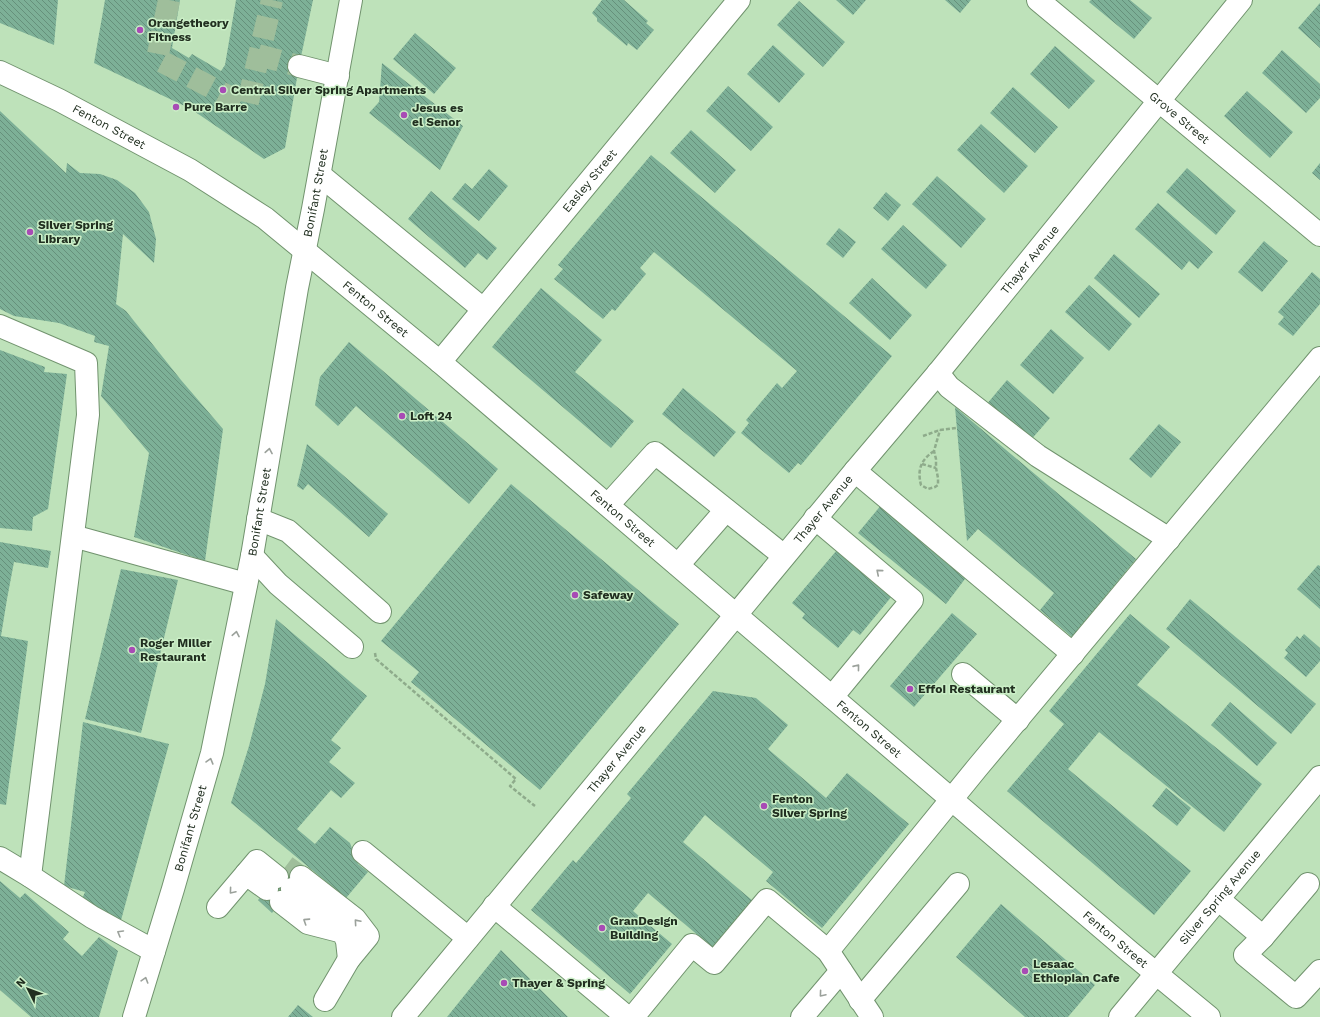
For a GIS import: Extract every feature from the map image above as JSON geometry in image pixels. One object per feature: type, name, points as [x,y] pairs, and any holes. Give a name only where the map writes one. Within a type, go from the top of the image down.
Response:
[{"type":"street","name":"Bonifant Street","points":[[134,1017],[212,753],[252,556],[305,250],[351,0]]},
{"type":"street","name":"Easley Street","points":[[440,362],[739,0]]},
{"type":"street","name":"Grove Street","points":[[1038,0],[1320,235]]},
{"type":"street","name":"Thayer Avenue","points":[[403,1017],[815,518],[938,373],[1241,0]]},
{"type":"street","points":[[299,66],[338,76]]},
{"type":"street","name":"Fenton Street","points":[[0,72],[60,100],[190,170],[265,218],[440,362],[1156,974],[1209,1017]]},
{"type":"street","points":[[320,175],[483,309]]},
{"type":"street","points":[[0,326],[86,363],[88,415],[30,876]]},
{"type":"street","points":[[828,951],[952,799],[1320,358]]},
{"type":"street","points":[[938,373],[949,387],[1038,456],[1169,539]]},
{"type":"street","points":[[608,505],[655,453],[784,556]]},
{"type":"street","points":[[855,471],[1073,654]]},
{"type":"street","points":[[678,565],[726,510]]},
{"type":"street","points":[[815,518],[912,600],[832,697]]},
{"type":"street","points":[[258,519],[288,531],[380,612]]},
{"type":"street","points":[[73,536],[246,584]]},
{"type":"street","points":[[252,556],[278,584],[352,647]]},
{"type":"street","points":[[963,674],[1018,720]]},
{"type":"street","name":"Silver Spring Avenue","points":[[1120,1017],[1320,777]]},
{"type":"street","points":[[363,852],[468,938]]},
{"type":"street","points":[[0,858],[92,917],[154,951]]},
{"type":"street","points":[[218,907],[252,867],[355,919],[368,936],[349,959],[325,1000]]},
{"type":"street","points":[[284,883],[308,924],[343,932],[349,959]]},
{"type":"street","points":[[633,1017],[692,945],[714,963],[767,900],[828,951],[866,1008],[958,884]]},
{"type":"street","points":[[1308,884],[1263,937],[1245,955],[1296,997],[1320,971]]},
{"type":"street","points":[[1218,899],[1263,937]]},
{"type":"street","points":[[494,906],[627,1017]]},
{"type":"street","points":[[802,1017],[841,971]]},
{"type":"path","points":[[923,436],[940,430],[956,428]]},
{"type":"path","points":[[934,451],[926,456],[922,464],[919,478],[921,485],[928,489],[935,488],[938,485],[934,451],[940,430]]},
{"type":"path","points":[[922,464],[936,468]]},
{"type":"path","points":[[375,652],[376,659],[516,779],[510,786],[535,806]]},
{"type":"building","points":[[0,0],[58,0],[54,45],[0,23]]},
{"type":"building","name":"Central Silver Spring Apartments","points":[[105,0],[180,0],[172,48],[189,58],[192,54],[221,71],[225,65],[236,0],[313,0],[299,66],[285,148],[264,159],[191,109],[94,63]]},
{"type":"building","points":[[602,0],[624,0],[648,21],[646,23],[654,30],[637,50],[628,43],[627,46],[597,21],[597,18],[592,13]]},
{"type":"building","points":[[836,0],[866,0],[853,15]]},
{"type":"building","points":[[945,0],[971,0],[960,13]]},
{"type":"building","points":[[1091,0],[1130,0],[1152,18],[1134,39],[1089,2]]},
{"type":"building","points":[[799,1],[845,42],[823,67],[777,25]]},
{"type":"building","points":[[1320,3],[1320,48],[1298,28]]},
{"type":"building","points":[[415,33],[456,68],[434,94],[393,59]]},
{"type":"building","points":[[773,45],[805,74],[779,103],[747,74]]},
{"type":"building","points":[[1055,46],[1095,81],[1069,109],[1030,74]]},
{"type":"building","points":[[1282,50],[1320,84],[1320,98],[1306,113],[1262,73]]},
{"type":"building","name":"Jesus es el Senor","points":[[382,63],[463,126],[440,170],[369,113],[379,102]]},
{"type":"building","points":[[728,86],[773,127],[751,151],[706,111]]},
{"type":"building","points":[[1013,87],[1058,127],[1035,153],[990,113]]},
{"type":"building","points":[[1247,91],[1293,132],[1270,158],[1224,116]]},
{"type":"building","points":[[0,111],[66,173],[67,163],[80,173],[100,174],[117,180],[135,193],[149,212],[156,239],[154,263],[123,234],[116,304],[126,311],[181,380],[223,429],[205,561],[134,537],[149,453],[101,396],[109,346],[94,342],[95,336],[59,323],[14,316],[0,309]]},
{"type":"building","points":[[981,124],[1028,166],[1004,193],[957,150]]},
{"type":"building","points":[[691,130],[736,170],[715,193],[670,153]]},
{"type":"building","points":[[651,155],[892,356],[801,465],[798,463],[789,473],[741,433],[749,423],[746,420],[777,383],[782,388],[797,371],[654,252],[640,268],[646,274],[615,311],[612,309],[603,319],[554,279],[563,269],[558,265]]},
{"type":"building","points":[[1320,163],[1320,180],[1312,173]]},
{"type":"building","points":[[1187,168],[1236,211],[1216,235],[1166,192]]},
{"type":"building","points":[[489,169],[508,186],[479,221],[452,199],[465,183],[472,189]]},
{"type":"building","points":[[937,176],[986,219],[961,248],[912,204]]},
{"type":"building","points":[[431,191],[497,248],[487,260],[478,253],[465,268],[408,219]]},
{"type":"building","points":[[886,192],[901,205],[888,221],[873,208]]},
{"type":"building","points":[[1158,203],[1213,252],[1198,269],[1189,261],[1182,270],[1135,229]]},
{"type":"building","points":[[903,225],[947,265],[926,289],[881,249]]},
{"type":"building","points":[[839,228],[856,242],[843,258],[826,244]]},
{"type":"building","points":[[1264,241],[1288,261],[1262,292],[1238,272]]},
{"type":"building","points":[[1114,254],[1160,294],[1139,318],[1094,278]]},
{"type":"building","points":[[1312,272],[1320,279],[1320,304],[1293,336],[1278,324],[1284,317],[1278,312]]},
{"type":"building","points":[[872,278],[912,315],[890,340],[849,303]]},
{"type":"building","points":[[1089,285],[1132,324],[1109,351],[1065,312]]},
{"type":"building","points":[[541,288],[602,340],[575,372],[634,421],[611,448],[492,347]]},
{"type":"building","points":[[1051,329],[1084,358],[1053,394],[1020,365]]},
{"type":"building","name":"Loft 24","points":[[349,342],[498,469],[469,504],[356,406],[338,426],[315,405],[320,377]]},
{"type":"building","points":[[0,350],[45,367],[44,372],[67,374],[48,509],[33,517],[32,531],[0,528]]},
{"type":"building","points":[[1007,380],[1050,418],[1029,442],[986,405]]},
{"type":"building","points":[[683,388],[736,432],[714,457],[662,414]]},
{"type":"building","points":[[955,407],[1136,559],[1072,637],[1040,610],[1054,593],[978,529],[967,541]]},
{"type":"building","points":[[1159,424],[1181,442],[1151,478],[1129,459]]},
{"type":"building","points":[[307,444],[388,514],[369,537],[308,484],[303,490],[297,486]]},
{"type":"building","points":[[511,484],[679,624],[540,790],[411,682],[419,672],[381,641]]},
{"type":"building","points":[[882,504],[968,575],[946,604],[858,533]]},
{"type":"building","points":[[0,542],[51,551],[48,568],[14,562],[7,599],[1,636],[28,641],[6,805],[0,804]]},
{"type":"building","points":[[837,550],[892,596],[860,635],[853,630],[838,648],[802,618],[805,614],[792,603]]},
{"type":"building","points":[[1318,565],[1320,566],[1320,609],[1297,589]]},
{"type":"building","name":"Roger Miller Restaurant","points":[[121,569],[178,580],[141,733],[85,719]]},
{"type":"building","points":[[1190,599],[1316,704],[1291,734],[1166,629]]},
{"type":"building","points":[[952,613],[977,634],[914,707],[890,686]]},
{"type":"building","points":[[1130,614],[1170,647],[1137,685],[1262,784],[1224,832],[1099,732],[1068,769],[1191,871],[1154,915],[1007,791],[1064,724],[1049,711]]},
{"type":"building","points":[[276,619],[367,696],[331,740],[341,748],[329,762],[355,783],[341,798],[331,790],[297,829],[315,844],[330,827],[350,843],[358,864],[368,872],[346,898],[231,803],[249,746],[265,684]]},
{"type":"building","points":[[1304,634],[1320,648],[1320,661],[1306,677],[1284,658],[1288,653],[1285,650],[1297,636],[1300,639]]},
{"type":"building","points":[[713,691],[756,698],[788,725],[768,749],[826,798],[847,773],[909,824],[822,928],[766,881],[773,872],[705,815],[683,842],[753,901],[713,948],[648,893],[633,911],[672,944],[630,994],[531,910],[573,860],[576,863],[631,798],[627,794]]},
{"type":"building","points":[[1230,702],[1277,743],[1257,766],[1211,725]]},
{"type":"building","points":[[83,722],[169,744],[120,924],[81,901],[85,892],[64,886]]},
{"type":"building","points":[[1166,788],[1191,808],[1177,826],[1152,806]]},
{"type":"building","points":[[289,863],[303,874],[272,913],[258,900]]},
{"type":"building","points":[[0,881],[20,898],[25,893],[69,932],[63,939],[82,956],[99,937],[118,951],[99,1017],[31,1017],[0,990]]},
{"type":"building","name":"Lesaac Ethiopian Cafe","points":[[1001,904],[1095,985],[1068,1017],[1025,1017],[956,957]]},
{"type":"building","name":"Thayer & Spring","points":[[501,950],[568,1017],[447,1017]]},
{"type":"building","points":[[298,1005],[313,1017],[288,1017]]},
{"type":"tunnel","points":[[169,0],[157,59],[247,106],[272,0]]},
{"type":"tunnel","points":[[258,55],[299,66]]},
{"type":"tunnel","points":[[286,866],[301,877]]},
{"type":"place","name":"Orangetheory Fitness","points":[[140,30]]},
{"type":"place","name":"Central Silver Spring Apartments","points":[[223,90]]},
{"type":"place","name":"Pure Barre","points":[[176,107]]},
{"type":"place","name":"Jesus es el Senor","points":[[404,115]]},
{"type":"place","name":"Silver Spring Library","points":[[30,232]]},
{"type":"place","name":"Loft 24","points":[[402,416]]},
{"type":"place","name":"Safeway","points":[[575,595]]},
{"type":"place","name":"Roger Miller Restaurant","points":[[132,650]]},
{"type":"place","name":"Effoi Restaurant","points":[[910,689]]},
{"type":"place","name":"Fenton Silver Spring","points":[[764,806]]},
{"type":"place","name":"GranDesign Building","points":[[602,928]]},
{"type":"place","name":"Lesaac Ethiopian Cafe","points":[[1025,971]]},
{"type":"place","name":"Thayer & Spring","points":[[504,983]]}]
